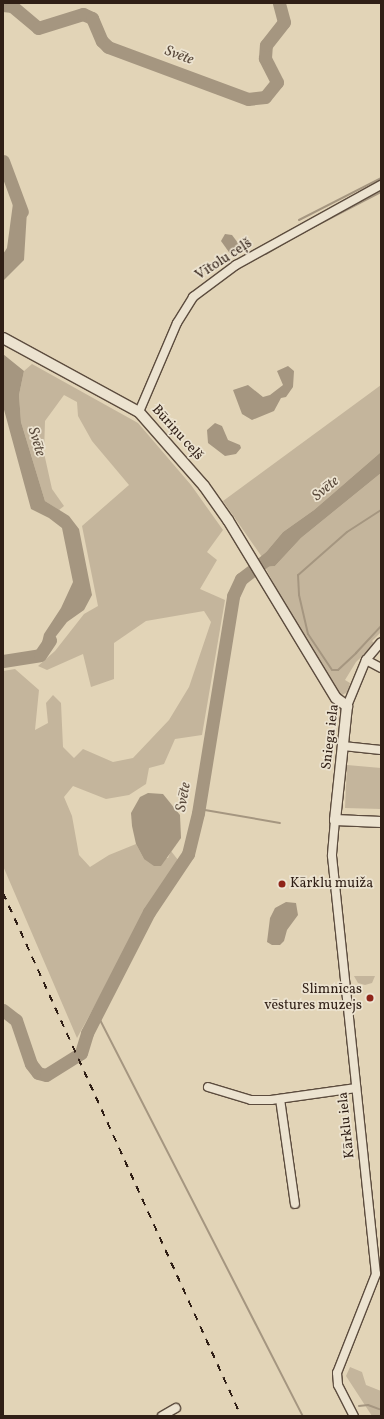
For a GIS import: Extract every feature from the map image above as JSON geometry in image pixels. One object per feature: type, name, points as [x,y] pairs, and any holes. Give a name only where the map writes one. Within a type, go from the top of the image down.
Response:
[{"type":"street","name":"Vītolu ceļš","points":[[139,412],[177,323],[193,297],[236,265],[381,185]]},
{"type":"street","name":"Būriņu ceļš","points":[[3,338],[139,412],[204,486],[253,561],[336,698],[347,706]]},
{"type":"street","name":"Sniega iela","points":[[335,820],[347,706],[366,660],[381,642]]},
{"type":"street","points":[[366,660],[381,668]]},
{"type":"street","points":[[343,746],[381,750]]},
{"type":"street","points":[[335,820],[381,822]]},
{"type":"street","name":"Kārklu iela","points":[[335,820],[332,856],[376,1274],[337,1373],[338,1385],[354,1416]]},
{"type":"street","points":[[208,1087],[251,1100],[280,1099],[356,1088]]},
{"type":"street","points":[[280,1099],[294,1204]]},
{"type":"street","points":[[162,1416],[176,1408]]},
{"type":"shaded area","points":[[20,195],[27,211],[24,260],[3,281],[3,254],[7,248],[14,196]]},
{"type":"shaded area","points":[[225,234],[232,235],[241,247],[231,255],[221,241]]},
{"type":"shaded area","points":[[3,354],[24,371],[19,395],[21,422],[45,501],[69,516],[79,529],[92,595],[84,610],[67,622],[43,653],[39,655],[44,634],[61,608],[73,582],[62,528],[49,518],[31,509],[3,406]]},
{"type":"shaded area","points":[[32,364],[138,423],[191,485],[223,530],[207,552],[217,560],[200,589],[225,600],[202,735],[175,739],[164,764],[149,768],[146,784],[129,795],[106,799],[73,786],[64,797],[72,816],[79,855],[90,867],[109,855],[136,844],[144,859],[168,858],[171,851],[178,860],[161,885],[77,1038],[3,866],[3,671],[15,669],[39,690],[35,730],[48,723],[46,703],[53,695],[61,703],[63,747],[74,758],[83,749],[113,762],[133,758],[169,720],[189,687],[211,622],[204,611],[146,621],[114,643],[114,679],[91,687],[83,654],[47,670],[38,666],[55,651],[84,614],[98,606],[82,526],[129,485],[92,441],[78,416],[77,402],[64,395],[45,421],[44,453],[52,489],[64,506],[59,510],[45,501],[21,422],[19,395],[24,371]]},
{"type":"shaded area","points":[[288,366],[294,371],[293,387],[286,397],[281,398],[274,411],[252,420],[242,414],[233,390],[248,385],[263,397],[270,395],[283,385],[277,371]]},
{"type":"shaded area","points":[[381,385],[381,452],[314,510],[283,532],[262,557],[223,501]]},
{"type":"shaded area","points":[[215,423],[222,426],[228,440],[240,445],[241,448],[236,454],[225,456],[208,443],[207,430]]},
{"type":"shaded area","points":[[381,452],[381,473],[301,538],[275,566],[265,567],[262,557],[283,532],[314,510]]},
{"type":"shaded area","points":[[381,473],[381,632],[372,641],[375,644],[356,662],[345,680],[350,683],[348,692],[340,696],[287,609],[265,567],[275,566],[301,538]]},
{"type":"shaded area","points":[[347,765],[381,768],[381,809],[345,808]]},
{"type":"shaded area","points":[[148,793],[163,794],[180,815],[181,838],[161,866],[154,866],[144,859],[136,844],[132,826],[131,813],[140,797]]},
{"type":"shaded area","points":[[286,902],[296,903],[298,915],[287,930],[284,941],[280,945],[272,945],[267,942],[270,918],[275,908]]},
{"type":"shaded area","points":[[354,976],[375,976],[372,983],[365,985],[358,983]]},
{"type":"shaded area","points":[[350,1367],[362,1372],[366,1385],[381,1391],[381,1416],[372,1416],[346,1376]]},
{"type":"waterway","name":"Svēte","points":[[3,5],[12,6],[38,28],[83,14],[92,18],[102,41],[108,47],[248,99],[265,97],[277,82],[265,58],[266,45],[284,22],[279,3]]},
{"type":"waterway","name":"Svēte","points":[[3,161],[22,212]]},
{"type":"waterway","points":[[299,220],[381,178]]},
{"type":"waterway","points":[[296,236],[381,192]]},
{"type":"waterway","points":[[266,254],[289,240]]},
{"type":"waterway","points":[[381,510],[347,532],[298,575],[299,595],[308,634],[332,670],[338,670],[381,626]]},
{"type":"waterway","name":"Svēte","points":[[3,1010],[16,1020],[31,1064],[38,1073],[46,1075],[81,1053],[87,1033],[149,912],[188,854],[198,813],[233,596],[241,579],[276,552]]},
{"type":"waterway","name":"Svēte","points":[[3,661],[40,655],[50,640]]},
{"type":"waterway","points":[[199,809],[280,823]]},
{"type":"waterway","points":[[97,1014],[303,1416]]},
{"type":"waterway","points":[[359,1406],[368,1405],[379,1409]]},
{"type":"railway","points":[[3,893],[241,1416]]},
{"type":"place","name":"Kārklu muiža","points":[[282,884]]},
{"type":"place","name":"Slimnīcas vēstures muzejs","points":[[370,998]]}]
